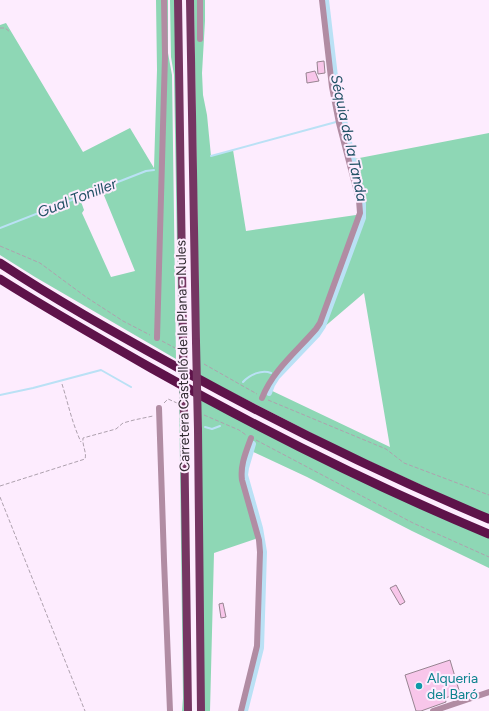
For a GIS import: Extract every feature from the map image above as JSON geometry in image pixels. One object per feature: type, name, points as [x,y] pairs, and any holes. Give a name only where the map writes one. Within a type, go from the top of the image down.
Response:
[{"type":"highway","points":[[0,263],[31,283],[135,344],[293,429],[419,490],[489,519]]},
{"type":"highway","points":[[0,279],[176,382],[271,433],[412,500],[489,534]]},
{"type":"main road","name":"Carretera Castelló de la Plana - Nules","points":[[178,0],[188,711]]},
{"type":"main road","name":"Carretera Castelló de la Plana - Nules","points":[[190,0],[198,430],[201,711]]},
{"type":"street","points":[[157,338],[165,56],[164,0]]},
{"type":"street","points":[[200,0],[200,39]]},
{"type":"street","points":[[262,398],[275,373],[320,323],[360,213],[359,200],[332,87],[322,0]]},
{"type":"street","points":[[159,411],[170,711]]},
{"type":"street","points":[[241,711],[257,646],[259,546],[241,471],[251,438]]},
{"type":"street","points":[[433,711],[489,692]]},
{"type":"path","points":[[0,28],[5,28],[10,32]]},
{"type":"path","points":[[0,246],[40,263],[86,297],[123,321],[177,349]]},
{"type":"path","points":[[203,364],[262,398],[386,449],[404,463],[489,495]]},
{"type":"path","points":[[0,486],[85,460],[86,454],[74,425],[62,384]]},
{"type":"path","points":[[82,443],[83,438],[116,429],[123,423],[159,411]]},
{"type":"path","points":[[251,438],[413,523],[489,557]]},
{"type":"path","points":[[0,497],[85,711]]},
{"type":"green space","points":[[156,0],[168,0],[168,53],[172,75],[176,359],[0,255],[0,25],[6,23],[83,152],[130,128],[154,168],[157,70]],"holes":[[[101,188],[135,271],[111,277],[82,213],[84,210],[79,196]]]},
{"type":"green space","points":[[170,0],[175,0],[181,361],[179,360],[174,75],[171,57]]},
{"type":"green space","points":[[194,0],[205,0],[202,73],[203,95],[207,115],[211,156],[233,150],[246,231],[356,215],[360,213],[349,160],[489,133],[489,516],[345,450],[200,376]],"holes":[[[364,293],[390,447],[266,388],[316,330],[323,328]]]},
{"type":"green space","points":[[179,387],[181,388],[185,711],[182,711]]},
{"type":"green space","points":[[200,399],[489,538],[489,568],[412,531],[307,477],[247,449],[241,471],[258,538],[214,553],[210,711],[204,711]]},
{"type":"building","points":[[324,61],[325,73],[318,74],[317,62]]},
{"type":"building","points":[[315,71],[319,81],[307,83],[306,73]]},
{"type":"building","points":[[396,585],[405,602],[400,605],[390,588]]},
{"type":"building","points":[[223,603],[226,617],[221,618],[219,604]]},
{"type":"building","name":"Alqueria del Baró","points":[[450,660],[461,697],[455,699],[454,695],[445,698],[446,702],[421,711],[416,711],[405,675]]},
{"type":"waterway","name":"Séquia de la Tanda","points":[[269,393],[277,377],[317,335],[323,326],[363,218],[363,204],[336,85],[326,0]]},
{"type":"waterway","name":"Gual Toniller","points":[[211,156],[336,122]]},
{"type":"waterway","name":"Gual Toniller","points":[[0,228],[146,171],[154,170]]},
{"type":"waterway","points":[[0,395],[101,370],[131,387]]},
{"type":"waterway","points":[[243,382],[256,373],[271,373]]},
{"type":"waterway","points":[[205,427],[212,429],[220,426]]},
{"type":"waterway","name":"Séquia de la Tanda","points":[[245,711],[261,648],[264,552],[260,528],[245,475],[253,444]]},
{"type":"place","name":"Alqueria del Baró","points":[[419,686]]}]
